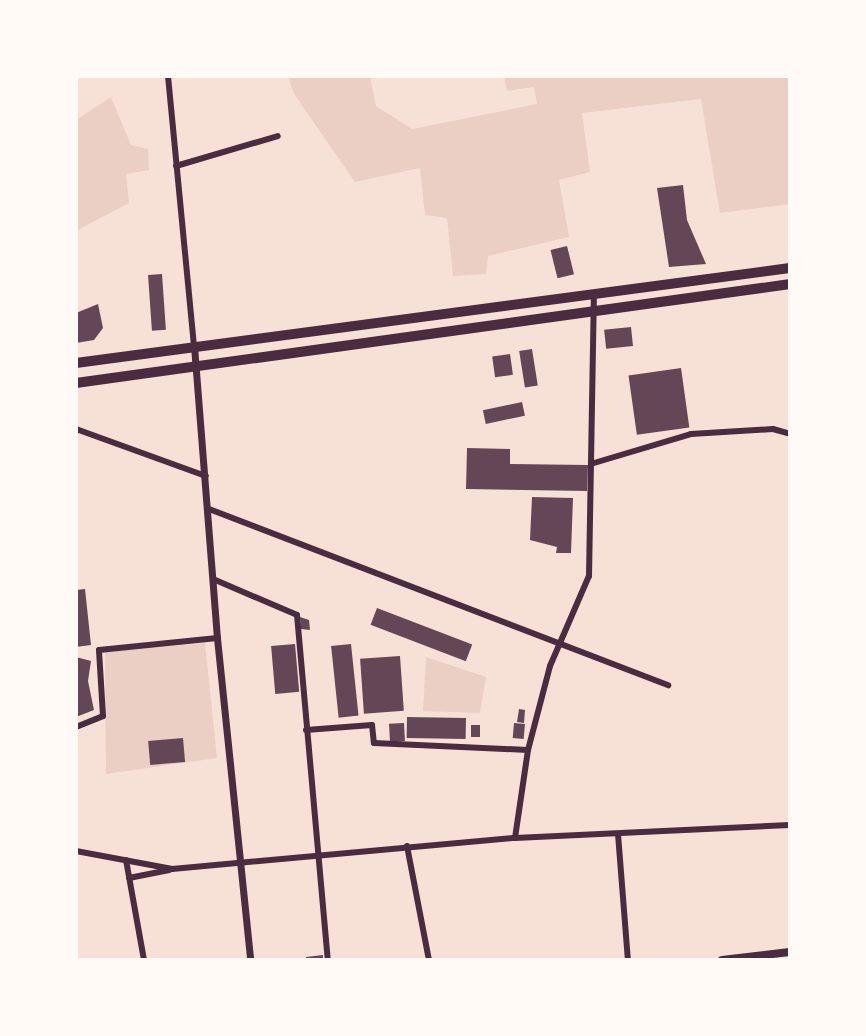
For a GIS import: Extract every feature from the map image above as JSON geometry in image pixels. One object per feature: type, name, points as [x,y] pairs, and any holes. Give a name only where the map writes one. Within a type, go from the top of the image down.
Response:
[{"type":"highway","points":[[76,363],[790,268]]},
{"type":"highway","points":[[76,383],[790,284]]},
{"type":"main road","points":[[722,960],[790,952]]},
{"type":"street","points":[[168,76],[197,366],[217,638],[250,960]]},
{"type":"street","points":[[176,166],[278,136]]},
{"type":"street","points":[[515,838],[528,750],[557,644],[589,576],[594,463],[594,293]]},
{"type":"street","points":[[76,429],[206,476]]},
{"type":"street","points":[[594,463],[683,435],[773,429],[790,434]]},
{"type":"street","points":[[209,509],[668,685]]},
{"type":"street","points":[[213,579],[297,615],[328,960]]},
{"type":"street","points":[[76,727],[103,716],[99,650],[217,638]]},
{"type":"street","points":[[306,730],[372,725],[374,743],[528,750]]},
{"type":"street","points":[[129,878],[172,869],[317,853],[515,838],[790,825]]},
{"type":"street","points":[[618,834],[628,960]]},
{"type":"street","points":[[407,846],[429,960]]},
{"type":"street","points":[[76,851],[172,869]]},
{"type":"street","points":[[126,860],[144,960]]},
{"type":"shaded area","points":[[288,76],[370,76],[376,106],[412,129],[537,104],[534,87],[507,91],[504,76],[790,76],[790,204],[720,213],[701,99],[582,113],[590,172],[559,180],[569,237],[488,256],[486,274],[453,276],[447,218],[425,215],[420,168],[355,182],[294,94]]},
{"type":"shaded area","points":[[111,97],[131,145],[148,149],[149,170],[126,174],[129,203],[76,231],[76,120]]},
{"type":"shaded area","points":[[205,643],[217,758],[106,774],[105,652]]},
{"type":"shaded area","points":[[426,657],[486,677],[480,713],[423,711]]},
{"type":"building","points":[[683,185],[687,220],[706,264],[669,267],[657,188]]},
{"type":"building","points":[[567,246],[574,274],[558,278],[551,250]]},
{"type":"building","points":[[162,274],[166,330],[152,331],[148,275]]},
{"type":"building","points":[[98,304],[103,328],[94,340],[76,343],[76,313]]},
{"type":"building","points":[[631,327],[633,346],[606,349],[604,330]]},
{"type":"building","points":[[532,349],[538,386],[525,388],[519,351]]},
{"type":"building","points":[[510,354],[513,375],[495,377],[492,357]]},
{"type":"building","points":[[681,368],[689,427],[637,435],[629,375]]},
{"type":"building","points":[[522,402],[525,416],[486,424],[483,410]]},
{"type":"building","points":[[467,448],[510,449],[510,464],[588,465],[587,491],[466,489]]},
{"type":"building","points":[[532,497],[573,498],[571,553],[556,553],[557,547],[530,540]]},
{"type":"building","points":[[85,589],[91,645],[76,647],[76,590]]},
{"type":"building","points":[[377,608],[472,645],[466,661],[371,625]]},
{"type":"building","points":[[300,617],[309,620],[310,630],[301,629]]},
{"type":"building","points":[[295,644],[299,692],[275,694],[271,646]]},
{"type":"building","points":[[351,644],[359,716],[339,718],[331,646]]},
{"type":"building","points":[[400,656],[404,711],[364,714],[360,659]]},
{"type":"building","points":[[76,657],[91,661],[88,681],[94,710],[76,717]]},
{"type":"building","points":[[519,709],[525,710],[524,723],[517,722]]},
{"type":"building","points":[[407,717],[466,718],[466,739],[407,738]]},
{"type":"building","points":[[404,723],[405,741],[390,742],[389,724]]},
{"type":"building","points":[[514,723],[525,724],[524,739],[513,738]]},
{"type":"building","points":[[471,725],[480,725],[480,737],[471,737]]},
{"type":"building","points":[[183,738],[185,762],[150,765],[148,741]]},
{"type":"building","points":[[323,955],[323,960],[306,960],[306,957]]}]
